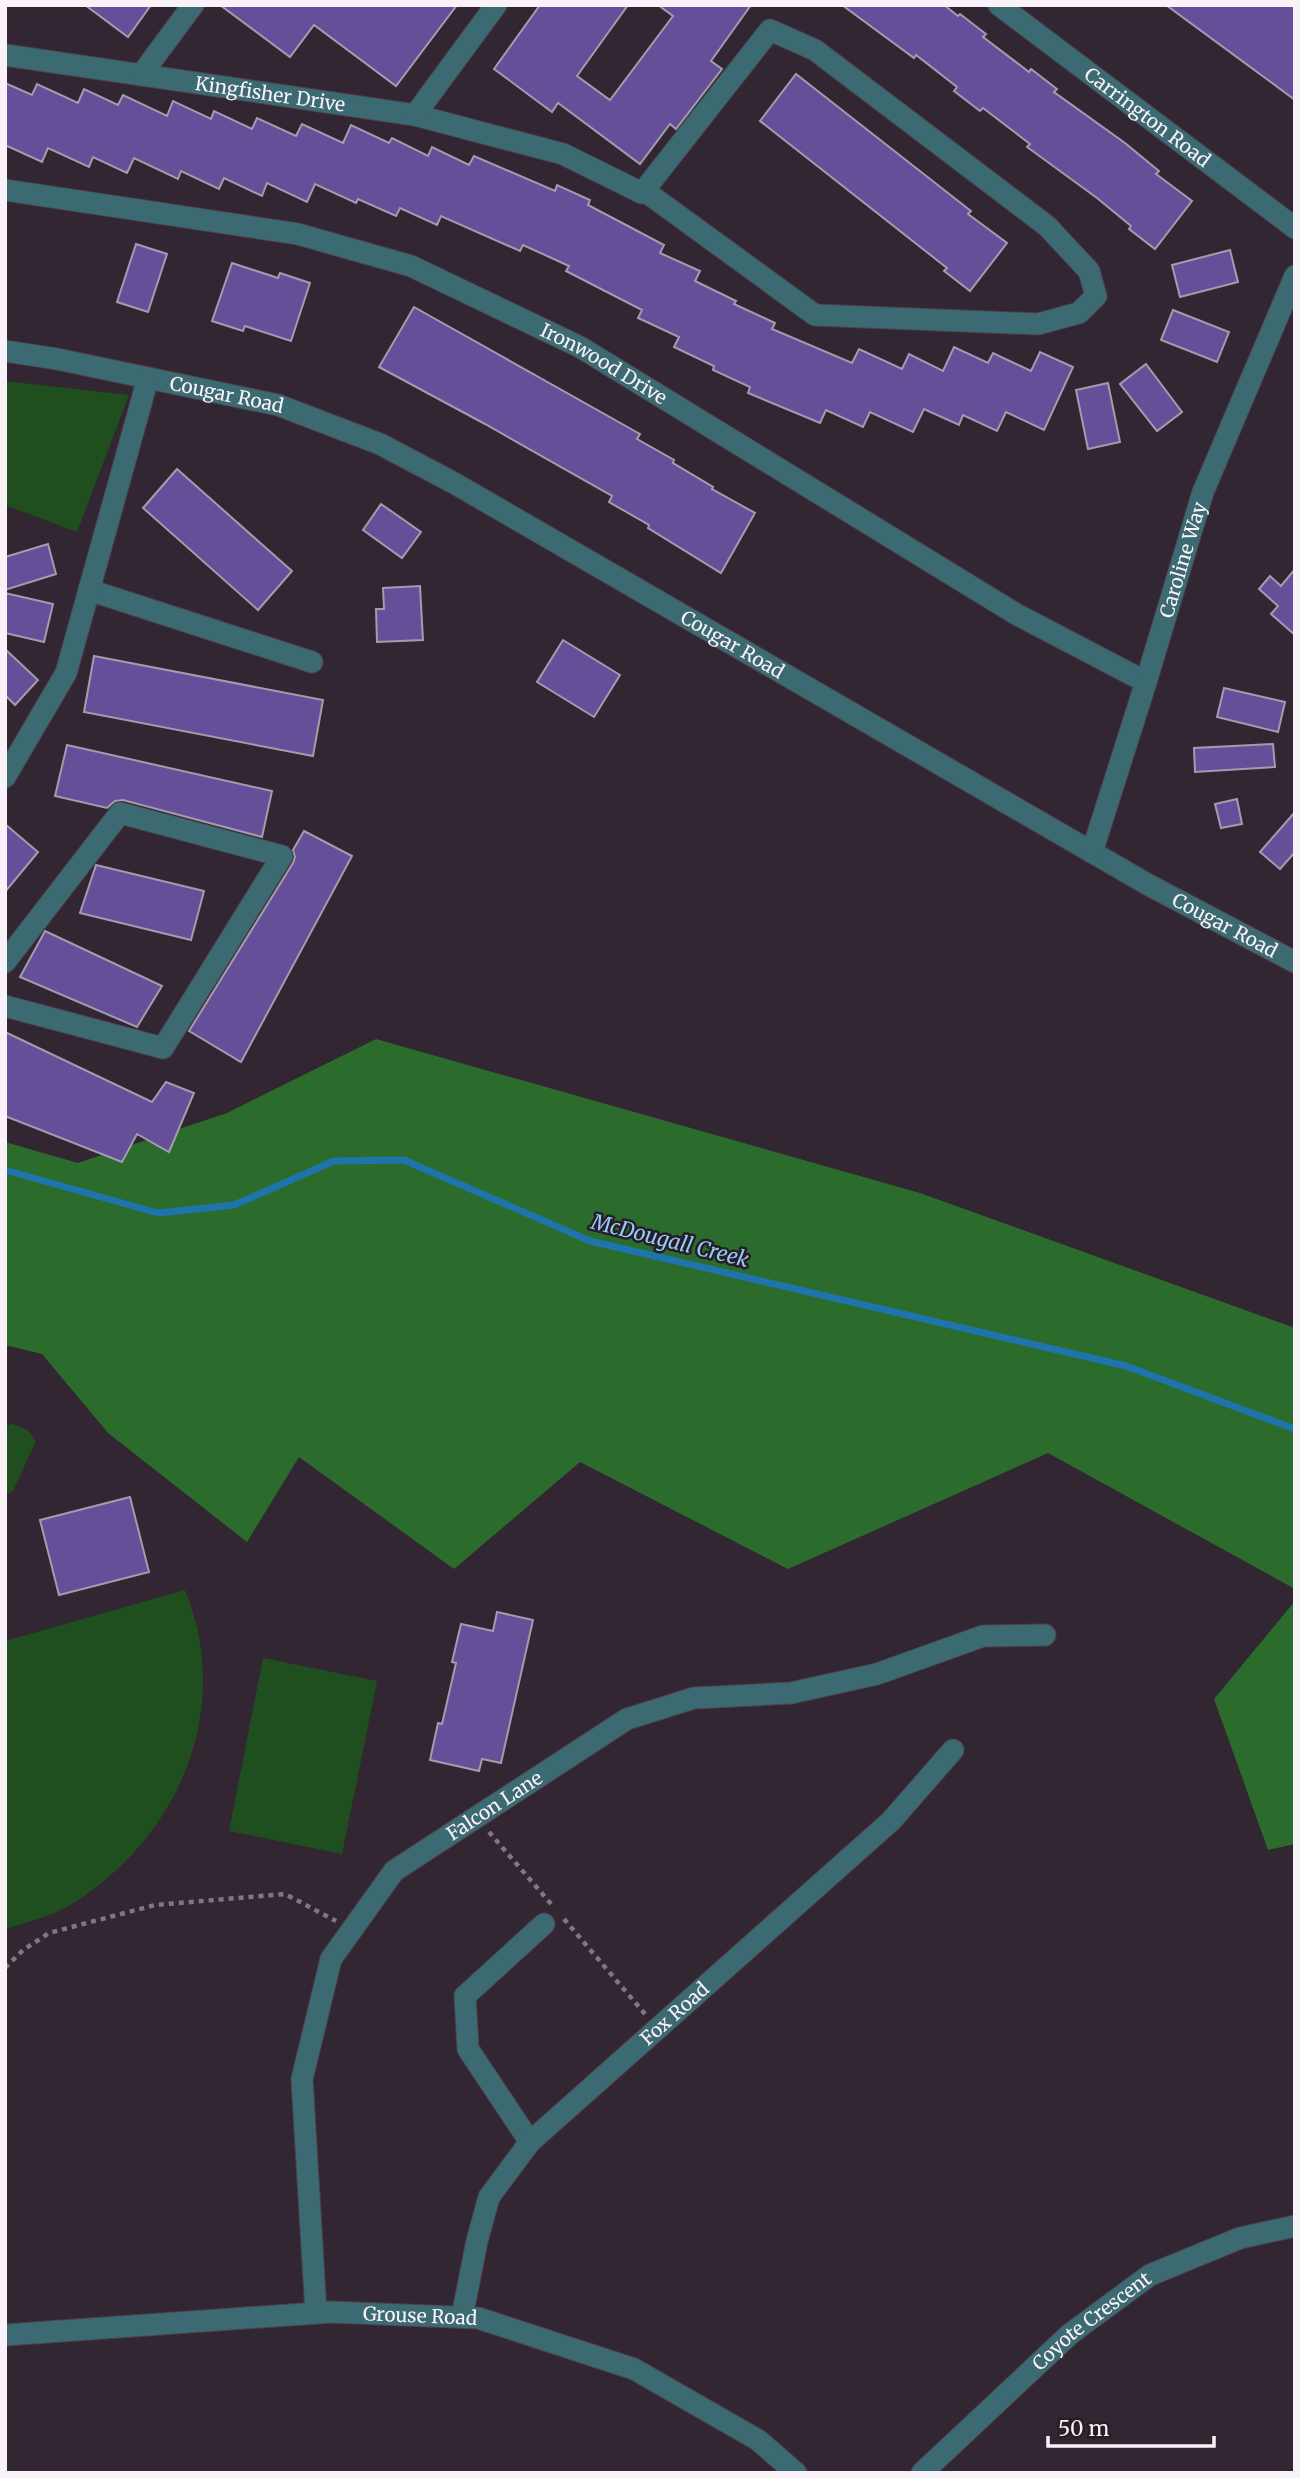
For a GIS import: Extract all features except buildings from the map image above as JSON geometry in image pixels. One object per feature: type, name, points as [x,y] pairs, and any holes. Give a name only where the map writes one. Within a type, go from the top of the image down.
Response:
[{"type":"street","points":[[141,75],[193,5]]},
{"type":"street","points":[[415,115],[496,5]]},
{"type":"street","name":"Carrington Road","points":[[999,5],[1295,228]]},
{"type":"street","name":"Kingfisher Drive","points":[[5,55],[415,115],[564,154],[642,193],[770,30],[815,50],[1047,226],[1089,271],[1096,296],[1079,313],[1038,324],[815,315],[646,192]]},
{"type":"street","name":"Ironwood Drive","points":[[5,190],[298,234],[411,266],[580,347],[1016,614],[1146,682]]},
{"type":"street","name":"Caroline Way","points":[[1092,852],[1203,492],[1295,276]]},
{"type":"street","name":"Cougar Road","points":[[5,351],[57,359],[278,405],[380,444],[454,483],[1147,884],[1295,962]]},
{"type":"street","name":"Cougar Road","points":[[5,777],[66,673],[148,378]]},
{"type":"street","points":[[89,590],[312,662]]},
{"type":"street","points":[[5,962],[120,813],[282,856],[163,1048],[5,1006]]},
{"type":"street","name":"Falcon Lane","points":[[316,2313],[302,2079],[331,1959],[394,1871],[627,1719],[694,1698],[791,1693],[877,1674],[983,1636],[1045,1635]]},
{"type":"street","name":"Fox Road","points":[[462,2317],[489,2197],[530,2142],[891,1821],[953,1750]]},
{"type":"street","points":[[530,2142],[468,2049],[465,1996],[544,1924]]},
{"type":"street","name":"Coyote Crescent","points":[[922,2473],[1070,2334],[1150,2275],[1240,2238],[1295,2226]]},
{"type":"street","name":"Grouse Road","points":[[5,2335],[316,2313],[478,2318],[634,2369],[758,2440],[796,2473]]},
{"type":"path","points":[[5,1968],[23,1950],[49,1933],[155,1905],[285,1895],[352,1929]]},
{"type":"green space","points":[[5,381],[129,395],[77,532],[5,505]]},
{"type":"green space","points":[[376,1039],[920,1193],[1295,1328],[1295,1589],[1048,1453],[788,1569],[580,1462],[454,1569],[299,1457],[247,1542],[108,1433],[42,1354],[5,1345],[5,1142],[78,1163],[227,1113]]},
{"type":"green space","points":[[12,1424],[28,1430],[36,1441],[13,1491],[9,1493],[5,1492],[5,1426]]},
{"type":"green space","points":[[185,1590],[199,1635],[203,1679],[199,1723],[187,1766],[168,1805],[143,1842],[112,1874],[67,1907],[5,1929],[5,1641]]},
{"type":"green space","points":[[1295,1601],[1295,1844],[1268,1850],[1214,1699]]},
{"type":"green space","points":[[263,1658],[377,1681],[342,1854],[229,1831]]},
{"type":"waterway","name":"McDougall Creek","points":[[5,1170],[158,1213],[234,1205],[334,1161],[404,1160],[590,1241],[1126,1366],[1295,1429]]}]
